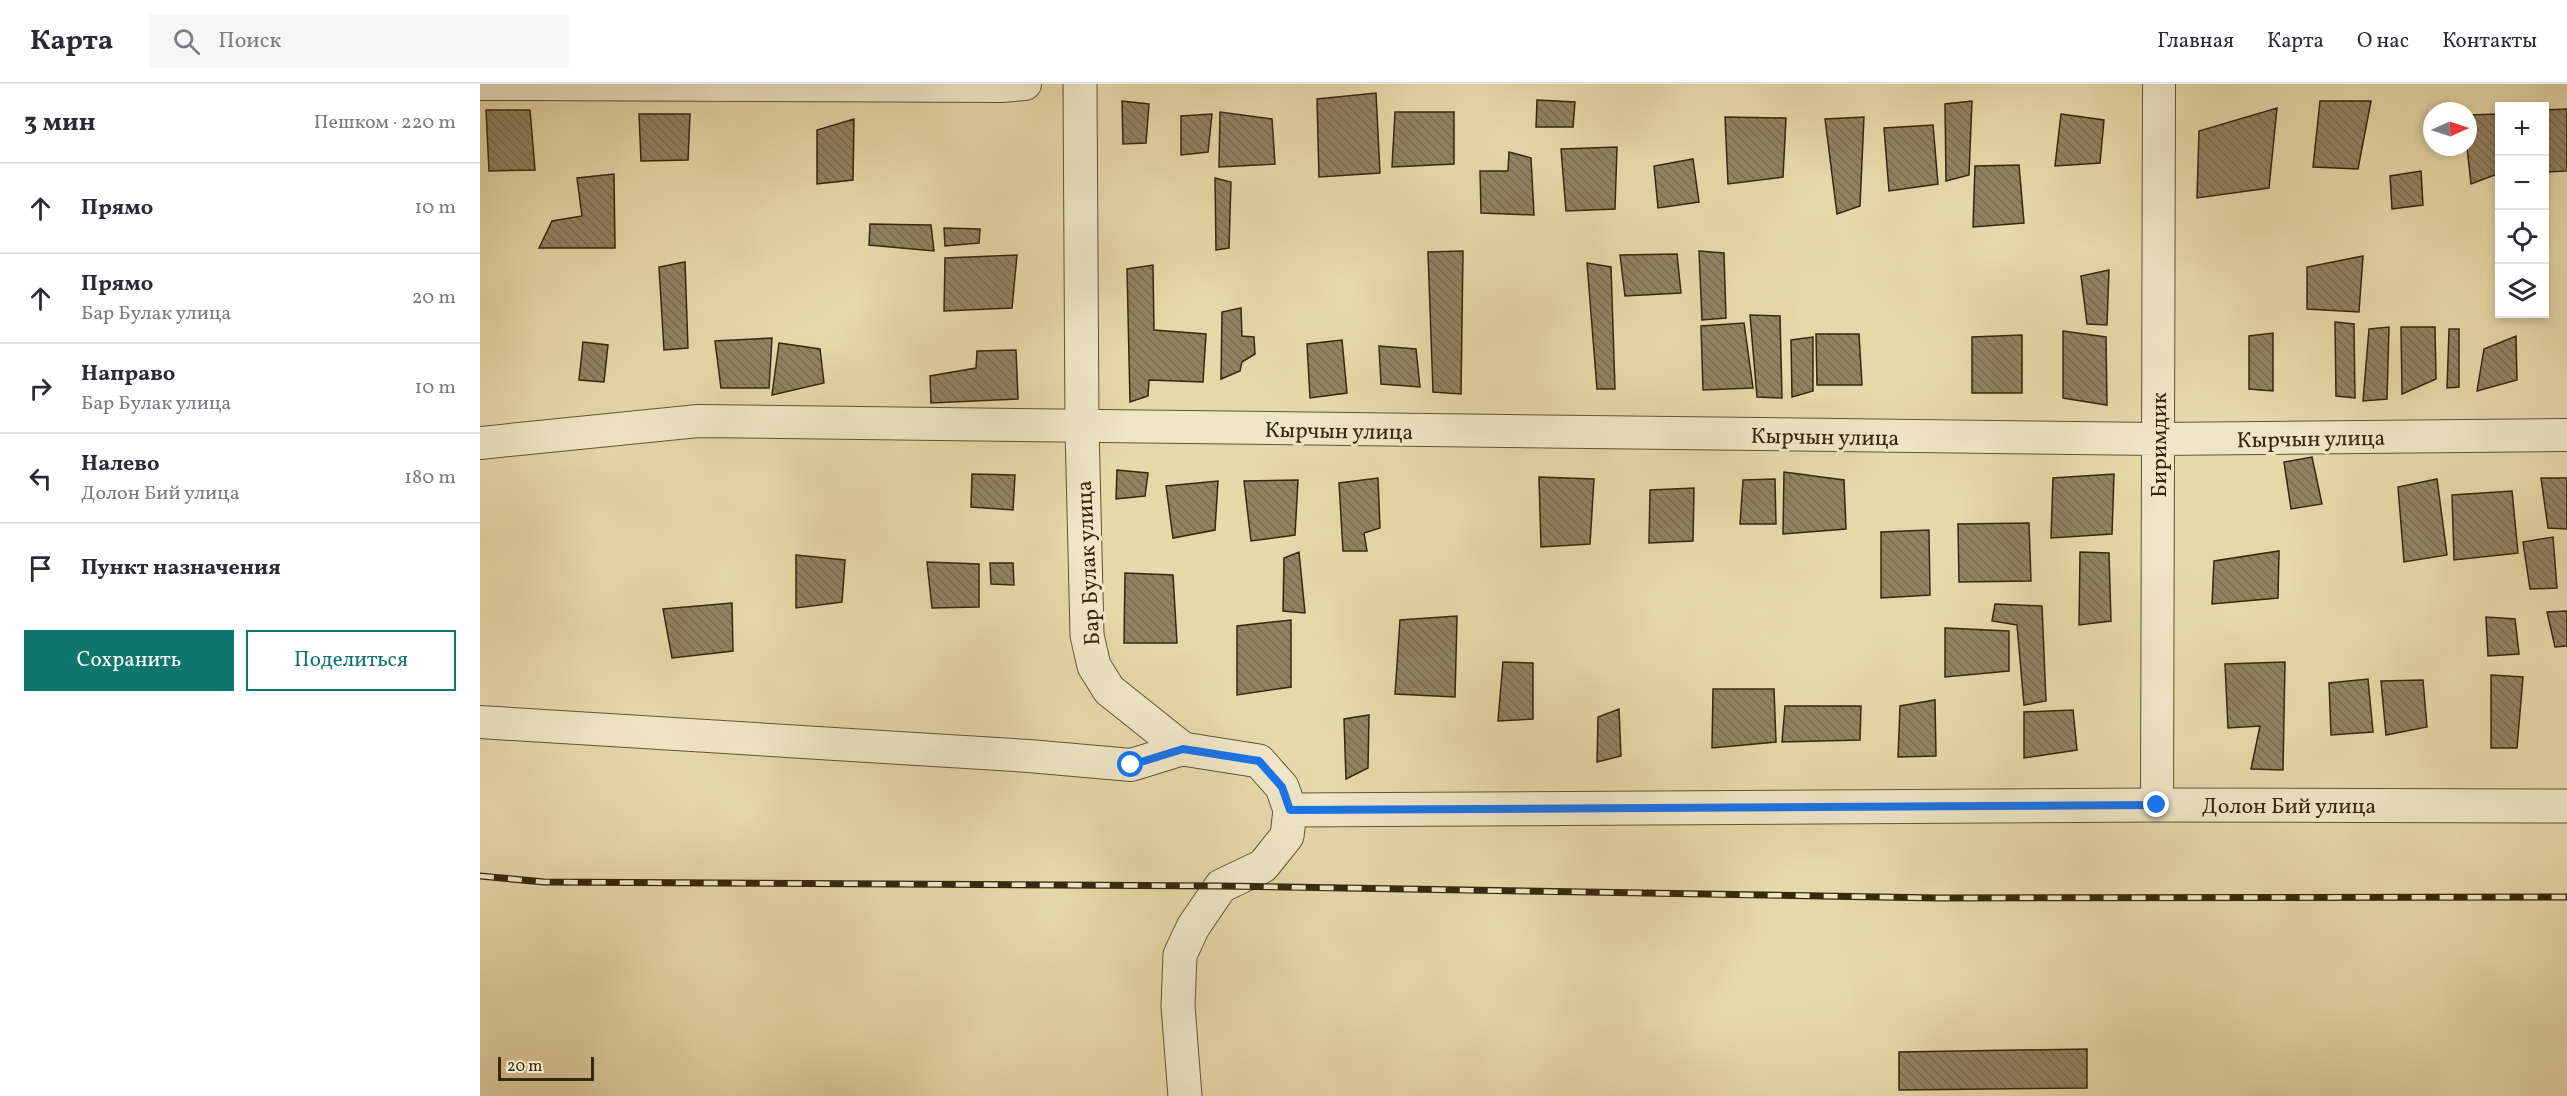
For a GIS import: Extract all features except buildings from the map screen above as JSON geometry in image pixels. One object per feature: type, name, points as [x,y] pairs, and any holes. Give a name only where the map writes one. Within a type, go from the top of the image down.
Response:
[{"type":"street","points":[[480,84],[1001,86],[1025,84]]},
{"type":"street","name":"Бар Булак улица","points":[[1080,84],[1082,427],[1087,635],[1094,666],[1109,690],[1183,749],[1259,761],[1282,787],[1290,810]]},
{"type":"street","name":"Биримдик","points":[[2157,805],[2159,84]]},
{"type":"street","name":"Кырчын улица","points":[[480,443],[698,421],[2158,440],[2567,435]]},
{"type":"street","points":[[480,722],[1029,756],[1131,765],[1183,749]]},
{"type":"street","name":"Долон Бий улица","points":[[1290,810],[2157,805],[2567,806]]},
{"type":"street","points":[[1185,1096],[1178,1006],[1180,956],[1193,927],[1221,886],[1263,866],[1287,836],[1290,810]]},
{"type":"railway","points":[[480,876],[544,882],[1221,886],[1939,898],[2567,897]]},
{"type":"route","points":[[1131,765],[1183,749],[1259,761],[1282,787],[1290,810],[2157,805]]}]
